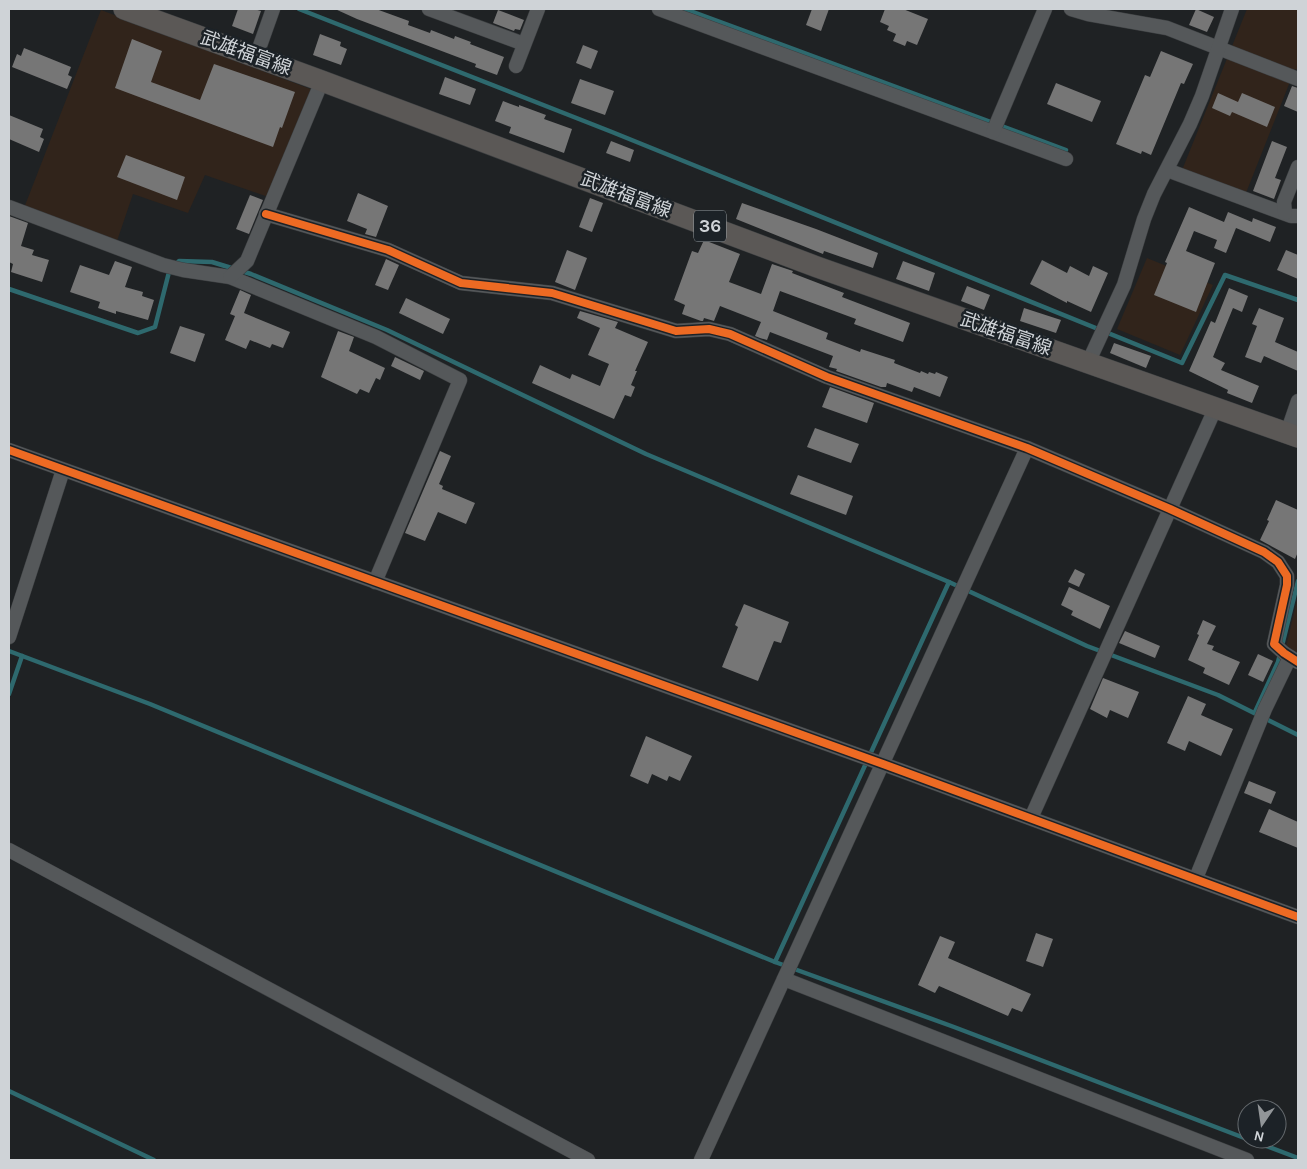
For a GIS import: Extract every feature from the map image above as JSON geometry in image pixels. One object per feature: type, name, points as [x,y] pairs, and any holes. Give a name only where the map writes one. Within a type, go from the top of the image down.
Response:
[{"type":"main road","name":"武雄福富線","points":[[124,9],[322,81],[817,267],[1292,435]]},
{"type":"street","points":[[256,57],[273,9]]},
{"type":"street","points":[[429,9],[524,44]]},
{"type":"street","points":[[516,66],[538,9]]},
{"type":"street","points":[[659,9],[996,126],[1066,159]]},
{"type":"street","points":[[996,126],[1045,9]]},
{"type":"street","points":[[1071,9],[1088,14],[1167,28],[1298,79]]},
{"type":"street","points":[[1088,363],[1124,285],[1144,219],[1202,96],[1232,9]]},
{"type":"street","points":[[230,277],[247,261],[322,81]]},
{"type":"street","points":[[1292,215],[1284,202],[1298,167]]},
{"type":"street","points":[[1167,170],[1292,215]]},
{"type":"street","points":[[9,207],[163,265],[230,277],[376,337],[460,380],[374,582]]},
{"type":"street","points":[[266,214],[388,250],[461,283],[552,294],[676,331],[709,329],[730,334],[827,376],[1027,448],[1170,509],[1264,552],[1278,562],[1287,576],[1287,586],[1274,640],[1274,644],[1287,655],[1196,878]]},
{"type":"street","points":[[1292,435],[1298,401]]},
{"type":"street","points":[[1031,818],[1215,409]]},
{"type":"street","points":[[700,1160],[788,970],[873,760],[959,599],[1027,448]]},
{"type":"street","points":[[9,450],[873,760],[1298,917]]},
{"type":"street","points":[[9,637],[63,470]]},
{"type":"street","points":[[9,850],[588,1160]]},
{"type":"street","points":[[788,970],[1247,1160]]},
{"type":"shaded area","points":[[1247,9],[1298,9],[1298,70],[1295,69],[1242,203],[1178,180]]},
{"type":"shaded area","points":[[101,10],[324,94],[277,200],[205,175],[188,213],[133,194],[117,241],[24,208]]},
{"type":"shaded area","points":[[1147,258],[1213,285],[1180,355],[1117,329]]},
{"type":"shaded area","points":[[1298,596],[1298,653],[1286,647]]},
{"type":"building","points":[[238,9],[261,11],[253,34],[232,26]]},
{"type":"building","points":[[335,9],[376,9],[409,21],[408,25],[430,33],[431,30],[454,39],[455,36],[504,57],[497,75],[475,67],[476,64]]},
{"type":"building","points":[[812,9],[829,9],[821,31],[806,25]]},
{"type":"building","points":[[885,9],[903,9],[928,19],[917,45],[907,41],[905,46],[893,41],[896,34],[887,30],[889,26],[880,22]]},
{"type":"building","points":[[1196,9],[1214,17],[1207,32],[1189,25]]},
{"type":"building","points":[[498,10],[524,20],[520,30],[515,29],[514,31],[493,23]]},
{"type":"building","points":[[320,34],[341,42],[340,46],[347,49],[341,65],[313,55]]},
{"type":"building","points":[[132,39],[162,51],[151,82],[200,100],[214,64],[295,92],[273,147],[115,88]]},
{"type":"building","points":[[583,45],[598,51],[591,69],[576,63]]},
{"type":"building","points":[[24,48],[71,67],[68,75],[72,77],[67,89],[12,67],[17,54],[21,56]]},
{"type":"building","points":[[1161,51],[1193,64],[1184,84],[1181,83],[1151,155],[1142,151],[1141,154],[1116,144],[1145,75],[1150,77]]},
{"type":"building","points":[[445,77],[476,89],[470,105],[439,94]]},
{"type":"building","points":[[580,79],[614,91],[605,115],[571,103]]},
{"type":"building","points":[[1056,83],[1101,101],[1092,122],[1047,104]]},
{"type":"building","points":[[1292,86],[1298,88],[1298,112],[1284,106]]},
{"type":"building","points":[[1218,93],[1238,102],[1242,93],[1275,107],[1267,127],[1232,112],[1230,116],[1212,108]]},
{"type":"building","points":[[503,101],[546,115],[544,119],[572,129],[564,153],[509,133],[511,127],[495,121]]},
{"type":"building","points":[[9,115],[43,129],[40,137],[44,139],[39,152],[9,139]]},
{"type":"building","points":[[611,141],[634,150],[630,162],[606,153]]},
{"type":"building","points":[[1272,141],[1287,147],[1275,178],[1281,180],[1274,199],[1253,191]]},
{"type":"building","points":[[126,155],[185,177],[177,200],[117,177]]},
{"type":"building","points":[[358,193],[388,206],[376,237],[365,234],[367,229],[347,221]]},
{"type":"building","points":[[250,195],[263,200],[249,234],[236,229]]},
{"type":"building","points":[[590,198],[603,203],[592,232],[579,227]]},
{"type":"building","points":[[742,203],[878,253],[873,268],[824,251],[823,254],[736,219]]},
{"type":"building","points":[[1189,207],[1224,222],[1228,212],[1252,222],[1253,218],[1276,227],[1270,242],[1236,228],[1226,253],[1214,248],[1217,240],[1194,231],[1186,251],[1215,263],[1196,312],[1154,295],[1167,263],[1165,262]]},
{"type":"building","points":[[9,216],[28,223],[21,246],[34,250],[32,255],[49,260],[42,282],[11,272],[13,264],[9,262]]},
{"type":"building","points":[[704,240],[740,254],[729,282],[761,294],[772,264],[844,293],[842,297],[910,323],[903,342],[854,324],[856,319],[780,291],[773,311],[828,333],[826,339],[860,352],[861,349],[895,360],[894,363],[920,373],[921,371],[935,374],[936,372],[948,377],[940,397],[914,387],[912,392],[887,383],[886,387],[881,387],[836,371],[837,369],[829,367],[833,356],[770,332],[767,340],[755,336],[761,322],[720,306],[714,321],[704,318],[701,321],[682,314],[685,305],[674,300],[692,251],[698,253]]},
{"type":"building","points":[[567,250],[587,258],[575,290],[555,282]]},
{"type":"building","points":[[1286,250],[1298,255],[1298,279],[1277,270]]},
{"type":"building","points":[[386,259],[399,265],[388,290],[375,285]]},
{"type":"building","points":[[1042,260],[1067,273],[1070,266],[1089,276],[1093,266],[1108,273],[1091,312],[1067,301],[1067,303],[1030,284]]},
{"type":"building","points":[[115,261],[132,267],[125,287],[143,292],[142,296],[154,300],[148,320],[116,311],[116,314],[98,308],[100,302],[70,292],[80,265],[109,275]]},
{"type":"building","points":[[903,261],[935,273],[929,291],[896,279]]},
{"type":"building","points":[[967,286],[990,295],[984,310],[961,301]]},
{"type":"building","points":[[1229,288],[1248,296],[1242,312],[1233,308],[1213,357],[1225,363],[1221,370],[1259,386],[1252,403],[1227,393],[1228,390],[1189,371],[1211,321],[1215,323]]},
{"type":"building","points":[[240,290],[251,295],[244,313],[290,332],[283,348],[272,344],[270,348],[250,340],[246,349],[225,340],[235,316],[230,314]]},
{"type":"building","points":[[406,298],[450,319],[443,334],[399,313]]},
{"type":"building","points":[[1024,308],[1061,320],[1056,333],[1020,321]]},
{"type":"building","points":[[1259,308],[1284,318],[1275,342],[1298,352],[1298,371],[1264,356],[1261,363],[1245,357],[1257,326],[1252,324]]},
{"type":"building","points":[[580,311],[618,322],[615,328],[648,342],[635,371],[637,371],[631,385],[635,387],[631,397],[625,395],[614,419],[532,383],[540,365],[570,379],[572,374],[600,386],[609,364],[588,355],[600,328],[577,318]]},
{"type":"building","points":[[180,326],[205,334],[195,362],[170,353]]},
{"type":"building","points":[[338,331],[354,337],[349,351],[385,368],[380,380],[376,378],[369,393],[360,389],[357,394],[321,377]]},
{"type":"building","points":[[1114,343],[1151,356],[1146,368],[1110,353]]},
{"type":"building","points":[[395,357],[424,371],[420,380],[391,366]]},
{"type":"building","points":[[830,387],[874,403],[867,423],[822,407]]},
{"type":"building","points":[[815,428],[859,444],[851,463],[807,447]]},
{"type":"building","points":[[440,451],[451,456],[439,484],[443,486],[442,489],[475,503],[466,524],[438,512],[425,541],[405,533]]},
{"type":"building","points":[[798,475],[853,496],[846,515],[790,494]]},
{"type":"building","points":[[1276,500],[1298,510],[1298,552],[1295,559],[1260,540]]},
{"type":"building","points":[[1075,569],[1085,574],[1079,587],[1068,582]]},
{"type":"building","points":[[1069,587],[1110,606],[1100,629],[1071,615],[1073,611],[1061,605]]},
{"type":"building","points":[[744,604],[789,622],[781,643],[774,641],[758,681],[722,667],[738,627],[735,625]]},
{"type":"building","points":[[1203,620],[1216,626],[1207,644],[1214,646],[1212,650],[1240,662],[1229,685],[1203,673],[1205,668],[1188,660],[1199,635],[1197,634]]},
{"type":"building","points":[[1125,631],[1160,646],[1155,658],[1119,643]]},
{"type":"building","points":[[1258,654],[1273,661],[1263,682],[1248,675]]},
{"type":"building","points":[[1103,678],[1139,692],[1128,718],[1110,710],[1107,718],[1090,709]]},
{"type":"building","points":[[1188,696],[1206,704],[1201,715],[1233,729],[1221,756],[1189,741],[1185,751],[1167,743]]},
{"type":"building","points":[[646,736],[692,756],[680,781],[669,776],[667,781],[652,774],[648,784],[630,776]]},
{"type":"building","points":[[1249,781],[1276,792],[1271,804],[1244,793]]},
{"type":"building","points":[[1269,809],[1298,822],[1298,848],[1259,832]]},
{"type":"building","points":[[1036,933],[1053,939],[1043,967],[1026,961]]},
{"type":"building","points":[[940,936],[955,942],[948,958],[1031,994],[1022,1012],[1012,1008],[1008,1016],[939,986],[935,993],[918,985]]},
{"type":"waterway","points":[[299,9],[612,132],[1182,363],[1225,275],[1298,300]]},
{"type":"waterway","points":[[685,9],[1066,150]]},
{"type":"waterway","points":[[9,289],[138,333],[155,327],[169,272],[179,261],[212,262],[251,274],[387,330],[646,454],[949,582],[1087,646],[1218,695],[1298,735]]},
{"type":"waterway","points":[[1255,712],[1278,662],[1298,581]]},
{"type":"waterway","points":[[775,962],[949,582]]},
{"type":"waterway","points":[[9,651],[150,704],[775,962],[954,1027],[1237,1135]]},
{"type":"waterway","points":[[9,694],[22,656]]},
{"type":"waterway","points":[[9,1091],[154,1160]]},
{"type":"waterway","points":[[1274,1149],[1298,1158]]},
{"type":"cycle path","points":[[266,214],[388,250],[461,283],[552,293],[676,331],[709,329],[730,334],[827,377],[1027,448],[1170,509],[1264,552],[1278,562],[1287,576],[1287,585],[1274,644],[1298,662]]},
{"type":"cycle path","points":[[9,450],[883,764],[1298,917]]}]
